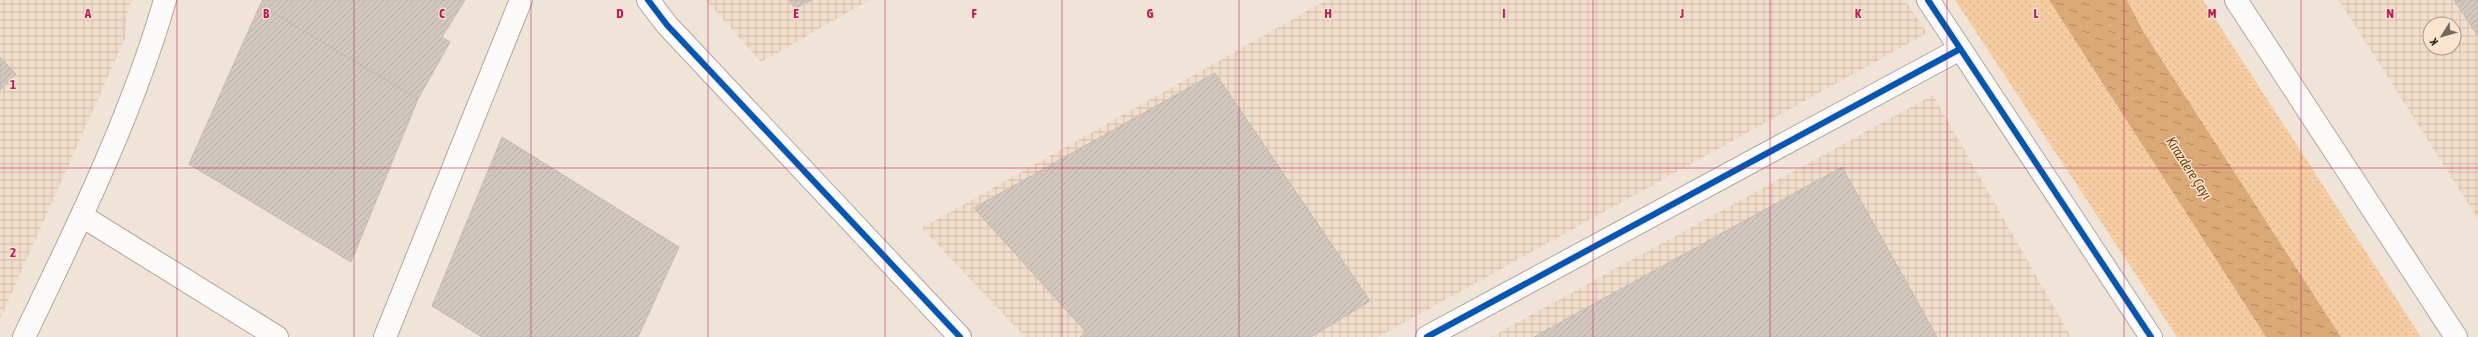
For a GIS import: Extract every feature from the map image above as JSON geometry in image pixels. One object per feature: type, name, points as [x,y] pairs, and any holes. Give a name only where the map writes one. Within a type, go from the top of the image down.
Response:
[{"type":"street","points":[[24,337],[82,216],[153,40],[165,0]]},
{"type":"street","points":[[385,337],[521,0]]},
{"type":"street","points":[[648,0],[667,25],[960,337]]},
{"type":"street","points":[[1928,0],[2150,337]]},
{"type":"street","points":[[2236,0],[2456,337]]},
{"type":"street","points":[[1427,337],[1960,49]]},
{"type":"street","points":[[82,216],[277,337]]},
{"type":"shaded area","points":[[0,0],[132,0],[127,13],[125,38],[0,319]]},
{"type":"shaded area","points":[[706,0],[869,0],[761,62]]},
{"type":"shaded area","points":[[1327,0],[1905,0],[1927,33],[1378,337],[1025,337],[922,228]]},
{"type":"shaded area","points":[[1955,0],[2049,0],[2266,337],[2177,337]]},
{"type":"shaded area","points":[[2127,0],[2203,0],[2421,337],[2341,337],[2143,31]]},
{"type":"shaded area","points":[[2339,0],[2478,0],[2478,219]]},
{"type":"shaded area","points":[[1933,95],[2071,337],[1491,337]]},
{"type":"water","name":"Kirazdere Çayı","points":[[2049,0],[2127,0],[2143,31],[2341,337],[2266,337]]},
{"type":"building","points":[[263,0],[465,0],[442,37],[450,42],[418,99],[260,5]]},
{"type":"building","points":[[789,0],[811,0],[795,9]]},
{"type":"building","points":[[2454,0],[2478,0],[2478,36]]},
{"type":"building","points":[[260,5],[418,99],[351,262],[189,164]]},
{"type":"building","points":[[0,57],[16,74],[0,90]]},
{"type":"building","points":[[1215,73],[1370,301],[1311,337],[1080,337],[1086,332],[974,208]]},
{"type":"building","points":[[502,137],[679,247],[638,337],[482,337],[432,306]]},
{"type":"building","points":[[1842,167],[1937,337],[1534,337]]},
{"type":"cycle path","points":[[648,0],[667,25],[960,337]]},
{"type":"cycle path","points":[[1928,0],[2151,337]]},
{"type":"cycle path","points":[[1427,337],[1960,49]]}]
